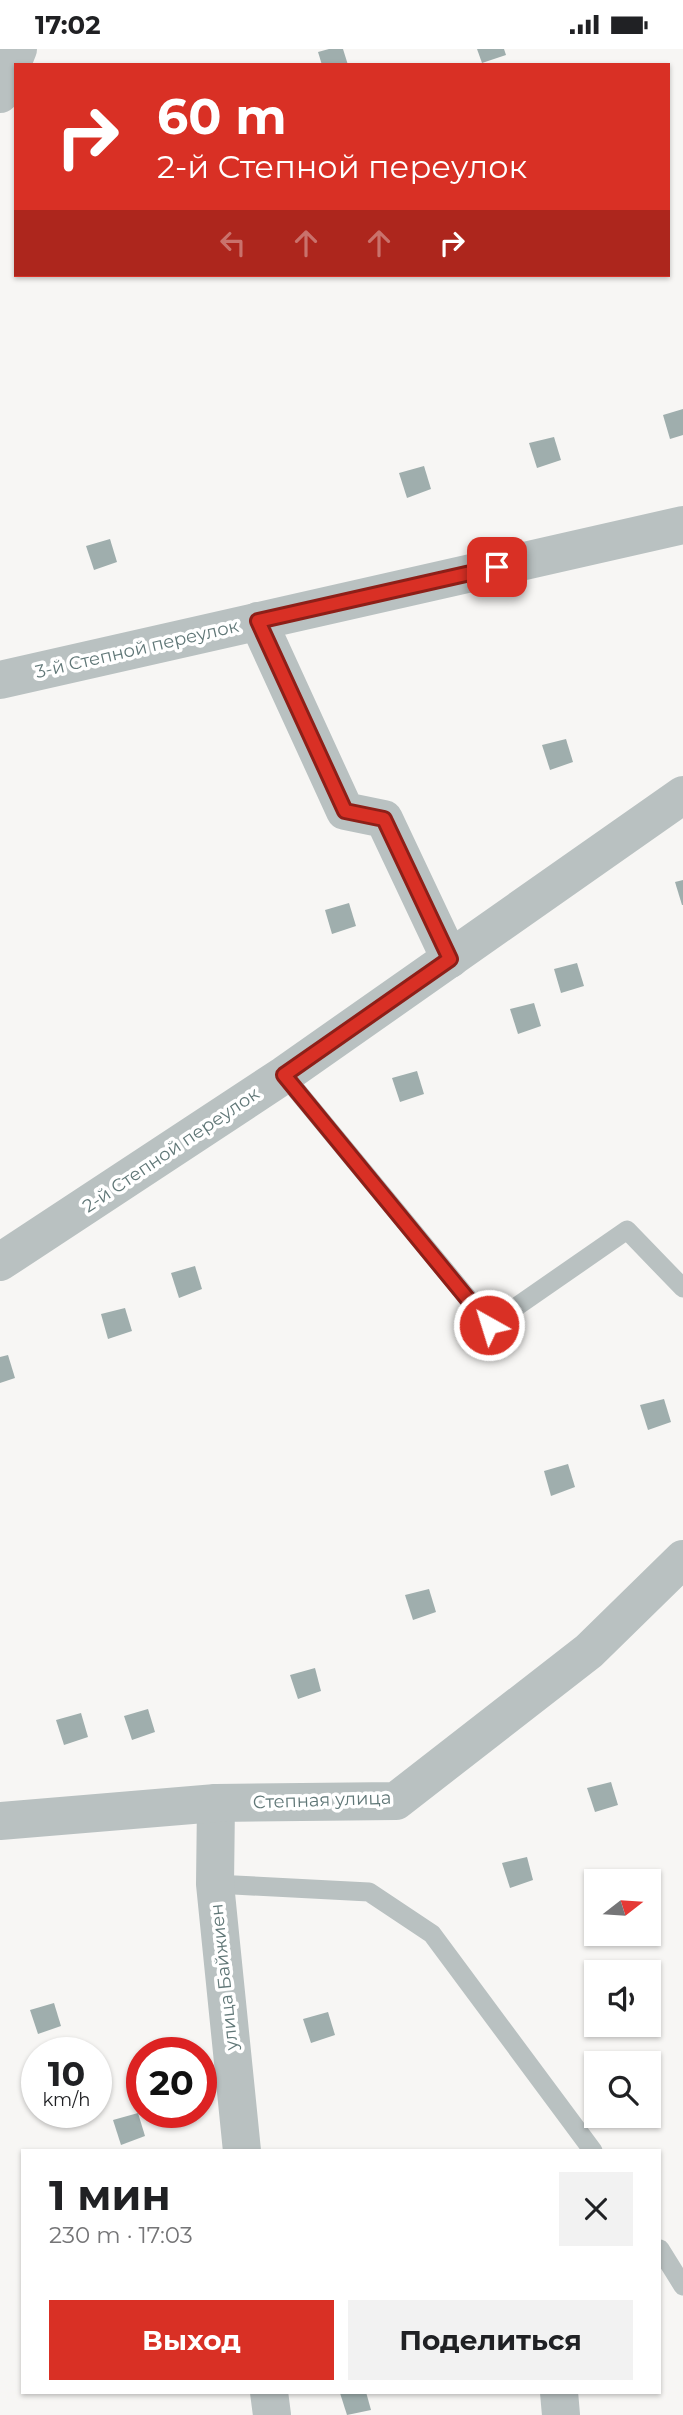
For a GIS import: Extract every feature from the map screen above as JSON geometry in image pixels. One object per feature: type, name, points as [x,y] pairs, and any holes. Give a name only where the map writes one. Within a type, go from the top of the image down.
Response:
[{"type":"street","points":[[0,94],[18,49]]},
{"type":"street","name":"3-й Степной переулок","points":[[0,680],[683,524]]},
{"type":"street","points":[[258,621],[345,811],[384,819],[450,959]]},
{"type":"street","name":"2-й Степной переулок","points":[[0,1262],[284,1075],[683,795]]},
{"type":"street","name":"Степная улица","points":[[0,1821],[216,1803],[396,1801],[589,1651],[683,1559]]},
{"type":"street","name":"улица Байжиен","points":[[216,1803],[215,1884],[242,2149]]},
{"type":"street","points":[[269,2394],[272,2415]]},
{"type":"street","points":[[559,2394],[561,2415]]},
{"type":"lane","points":[[284,1075],[489,1325],[626,1230],[683,1288]]},
{"type":"lane","points":[[215,1884],[369,1892],[432,1934],[592,2149]]},
{"type":"lane","points":[[661,2251],[683,2286]]},
{"type":"building","points":[[343,49],[347,63],[321,63],[318,52]]},
{"type":"building","points":[[477,49],[504,49],[506,55],[482,63]]},
{"type":"building","points":[[683,409],[683,435],[670,439],[663,415]]},
{"type":"building","points":[[554,437],[561,460],[537,468],[529,443]]},
{"type":"building","points":[[424,466],[431,489],[407,498],[399,473]]},
{"type":"building","points":[[110,539],[117,562],[94,570],[86,546]]},
{"type":"building","points":[[566,739],[573,762],[550,770],[542,745]]},
{"type":"building","points":[[683,880],[683,905],[682,905],[675,882]]},
{"type":"building","points":[[349,903],[356,926],[332,934],[325,910]]},
{"type":"building","points":[[577,963],[584,986],[561,993],[554,969]]},
{"type":"building","points":[[534,1003],[541,1026],[518,1034],[510,1009]]},
{"type":"building","points":[[417,1071],[424,1094],[400,1102],[392,1078]]},
{"type":"building","points":[[195,1266],[202,1289],[179,1298],[171,1273]]},
{"type":"building","points":[[125,1308],[132,1331],[108,1339],[101,1314]]},
{"type":"building","points":[[8,1355],[15,1378],[0,1383],[0,1357]]},
{"type":"building","points":[[664,1399],[671,1422],[648,1430],[640,1405]]},
{"type":"building","points":[[568,1464],[575,1487],[551,1496],[544,1471]]},
{"type":"building","points":[[429,1589],[436,1612],[413,1620],[405,1595]]},
{"type":"building","points":[[315,1668],[321,1691],[298,1699],[290,1675]]},
{"type":"building","points":[[148,1709],[155,1732],[132,1740],[124,1716]]},
{"type":"building","points":[[81,1713],[88,1737],[64,1745],[56,1720]]},
{"type":"building","points":[[611,1782],[618,1805],[595,1812],[587,1788]]},
{"type":"building","points":[[527,1857],[533,1880],[510,1888],[502,1863]]},
{"type":"building","points":[[54,2003],[61,2026],[38,2034],[30,2010]]},
{"type":"building","points":[[328,2012],[335,2035],[311,2043],[303,2019]]},
{"type":"building","points":[[126,2116],[126,2128],[143,2128],[145,2136],[121,2145],[113,2120]]},
{"type":"building","points":[[340,2394],[367,2394],[371,2410],[347,2415]]},
{"type":"route","points":[[489,1325],[284,1075],[450,959],[384,819],[345,811],[258,621],[497,567]]}]
